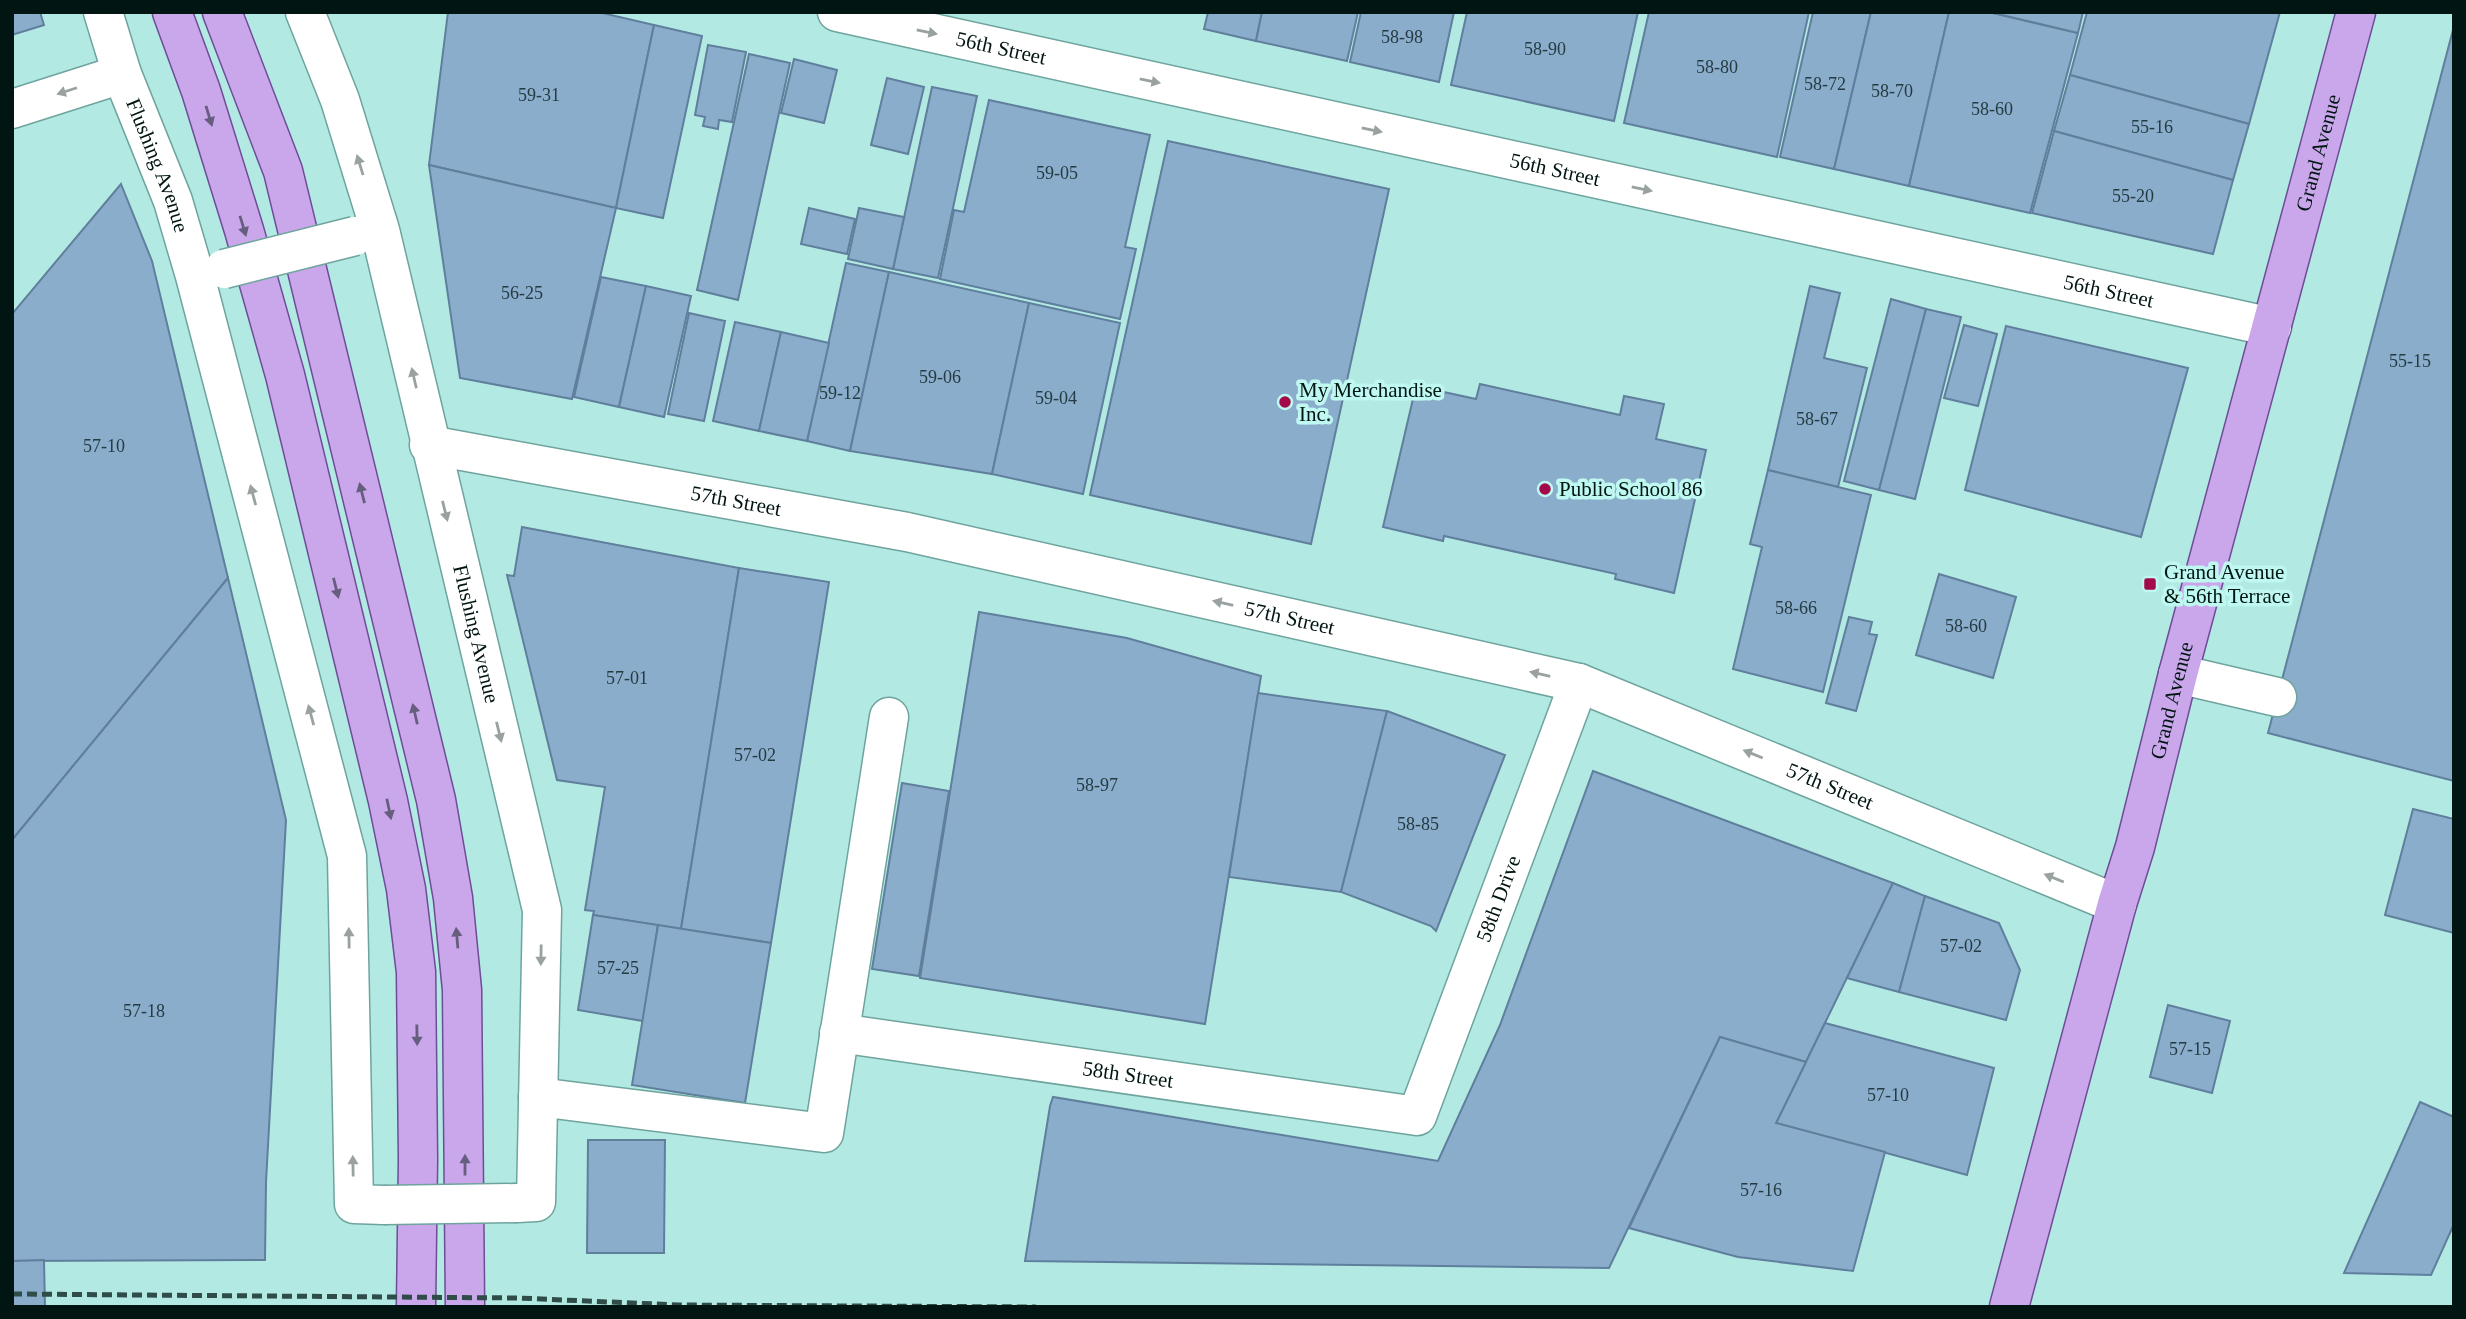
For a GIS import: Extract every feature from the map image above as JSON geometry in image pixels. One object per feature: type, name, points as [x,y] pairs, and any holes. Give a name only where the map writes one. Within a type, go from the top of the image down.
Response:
[{"type":"main road","points":[[173,12],[201,91],[244,230],[285,375],[388,801],[406,889],[416,972],[416,1307]]},
{"type":"main road","points":[[222,12],[282,171],[436,800],[453,898],[462,990],[465,1307]]},
{"type":"main road","name":"Grand Avenue","points":[[2008,1307],[2117,904],[2135,847],[2178,674],[2356,12]]},
{"type":"street","name":"Flushing Avenue","points":[[103,12],[122,74],[173,201],[210,273],[347,856],[354,1204],[536,1202],[542,910],[429,445],[368,233],[340,100],[305,12]]},
{"type":"street","name":"56th Street","points":[[837,12],[2272,327]]},
{"type":"street","points":[[12,109],[122,74]]},
{"type":"street","points":[[210,273],[368,233]]},
{"type":"street","name":"57th Street","points":[[429,445],[907,532],[1579,683],[2117,904]]},
{"type":"street","points":[[2178,674],[2277,697]]},
{"type":"street","name":"58th Drive","points":[[1417,1116],[1579,683]]},
{"type":"street","points":[[538,1097],[824,1133],[888,717]]},
{"type":"street","name":"58th Street","points":[[839,1033],[1417,1116]]},
{"type":"building","points":[[12,12],[40,12],[44,25],[12,35]]},
{"type":"building","points":[[448,12],[598,12],[654,25],[616,208],[429,165]]},
{"type":"building","points":[[1208,12],[1262,12],[1256,41],[1204,29]]},
{"type":"building","points":[[1262,12],[1358,12],[1347,61],[1256,41]]},
{"type":"building","points":[[1361,12],[1454,12],[1439,82],[1350,62]]},
{"type":"building","points":[[1467,12],[1638,12],[1614,121],[1451,85]]},
{"type":"building","points":[[1649,12],[1809,12],[1777,157],[1624,123]]},
{"type":"building","points":[[1813,12],[1871,12],[1834,169],[1780,157]]},
{"type":"building","points":[[1871,12],[1949,12],[1909,186],[1834,169]]},
{"type":"building","points":[[1949,12],[1989,12],[2078,33],[2030,213],[1909,186]]},
{"type":"building","points":[[1989,12],[2083,12],[2078,33]]},
{"type":"building","points":[[2087,12],[2280,12],[2249,124],[2070,75]]},
{"type":"building","points":[[654,25],[702,36],[663,218],[616,208]]},
{"type":"building","points":[[2454,26],[2454,781],[2268,733]]},
{"type":"building","points":[[708,45],[746,52],[732,122],[719,120],[718,129],[703,126],[705,117],[695,115]]},
{"type":"building","points":[[749,54],[790,63],[738,300],[697,290]]},
{"type":"building","points":[[794,59],[837,70],[824,123],[781,113]]},
{"type":"building","points":[[2070,75],[2249,124],[2233,180],[2054,131]]},
{"type":"building","points":[[887,78],[924,87],[908,154],[871,145]]},
{"type":"building","points":[[932,87],[977,96],[938,278],[893,269]]},
{"type":"building","points":[[989,100],[1150,135],[1125,247],[1136,249],[1120,319],[940,279],[954,210],[964,212]]},
{"type":"building","points":[[2054,131],[2233,180],[2213,254],[2032,213]]},
{"type":"building","points":[[1168,141],[1389,189],[1311,544],[1090,495]]},
{"type":"building","points":[[429,165],[616,208],[572,399],[460,378]]},
{"type":"building","points":[[121,184],[152,261],[228,578],[12,840],[12,314]]},
{"type":"building","points":[[809,208],[855,219],[847,254],[801,244]]},
{"type":"building","points":[[859,208],[904,217],[893,269],[848,259]]},
{"type":"building","points":[[846,263],[889,272],[850,451],[807,441]]},
{"type":"building","points":[[889,272],[1029,303],[992,474],[850,451]]},
{"type":"building","points":[[601,277],[646,286],[619,407],[574,397]]},
{"type":"building","points":[[646,286],[691,296],[664,417],[619,407]]},
{"type":"building","points":[[1810,286],[1840,293],[1824,358],[1867,368],[1838,487],[1768,470]]},
{"type":"building","points":[[1891,299],[1926,309],[1879,490],[1844,481]]},
{"type":"building","points":[[1029,303],[1120,323],[1083,494],[992,474]]},
{"type":"building","points":[[1926,309],[1961,317],[1915,499],[1879,490]]},
{"type":"building","points":[[689,313],[725,321],[704,421],[668,414]]},
{"type":"building","points":[[735,322],[781,332],[759,431],[713,421]]},
{"type":"building","points":[[1964,325],[1997,334],[1978,406],[1944,398]]},
{"type":"building","points":[[2006,326],[2188,368],[2141,537],[1965,490]]},
{"type":"building","points":[[781,332],[829,343],[807,441],[759,431]]},
{"type":"building","name":"Public School 86","points":[[1480,384],[1620,415],[1624,396],[1664,404],[1656,439],[1706,450],[1674,593],[1615,579],[1616,574],[1444,536],[1443,541],[1383,527],[1416,386],[1476,399]]},
{"type":"building","points":[[1768,470],[1871,495],[1823,692],[1733,669],[1762,547],[1750,544]]},
{"type":"building","points":[[522,527],[739,568],[681,929],[593,915],[594,911],[585,910],[605,787],[557,780],[507,575],[514,576]]},
{"type":"building","points":[[739,568],[829,582],[771,943],[681,929]]},
{"type":"building","points":[[1939,574],[2016,597],[1993,678],[1916,655]]},
{"type":"building","points":[[228,578],[286,820],[266,1182],[265,1260],[12,1261],[12,840]]},
{"type":"building","points":[[979,612],[1127,638],[1261,676],[1205,1024],[920,978]]},
{"type":"building","points":[[1849,617],[1872,622],[1869,634],[1877,635],[1856,711],[1826,703]]},
{"type":"building","points":[[1258,693],[1387,711],[1341,892],[1229,877]]},
{"type":"building","points":[[1387,711],[1505,755],[1436,931],[1431,926],[1341,892]]},
{"type":"building","points":[[1593,771],[1893,883],[1806,1062],[1720,1037],[1609,1268],[1025,1261],[1053,1097],[1438,1161],[1500,1025]]},
{"type":"building","points":[[902,783],[949,791],[919,976],[872,969]]},
{"type":"building","points":[[2413,809],[2454,819],[2454,933],[2385,915]]},
{"type":"building","points":[[1893,883],[1925,896],[1899,992],[1847,978]]},
{"type":"building","points":[[1925,896],[1999,923],[2020,970],[2006,1020],[1899,992]]},
{"type":"building","points":[[593,915],[658,925],[643,1021],[578,1010]]},
{"type":"building","points":[[658,925],[771,943],[745,1103],[632,1085]]},
{"type":"building","points":[[2168,1005],[2230,1021],[2212,1093],[2150,1077]]},
{"type":"building","points":[[1825,1023],[1994,1068],[1967,1175],[1776,1123]]},
{"type":"building","points":[[1720,1037],[1806,1062],[1776,1123],[1885,1152],[1853,1271],[1738,1257],[1629,1228]]},
{"type":"building","points":[[2420,1102],[2454,1117],[2454,1224],[2431,1275],[2344,1273]]},
{"type":"building","points":[[588,1140],[665,1140],[664,1253],[587,1253]]},
{"type":"building","points":[[44,1260],[45,1307],[12,1307],[12,1261]]},
{"type":"railway","points":[[12,1294],[518,1298],[678,1305],[1036,1307]]},
{"type":"place","name":"My Merchandise Inc.","points":[[1285,402]]},
{"type":"place","name":"Public School 86","points":[[1545,489]]},
{"type":"place","name":"Grand Avenue & 56th Terrace","points":[[2150,584]]}]
